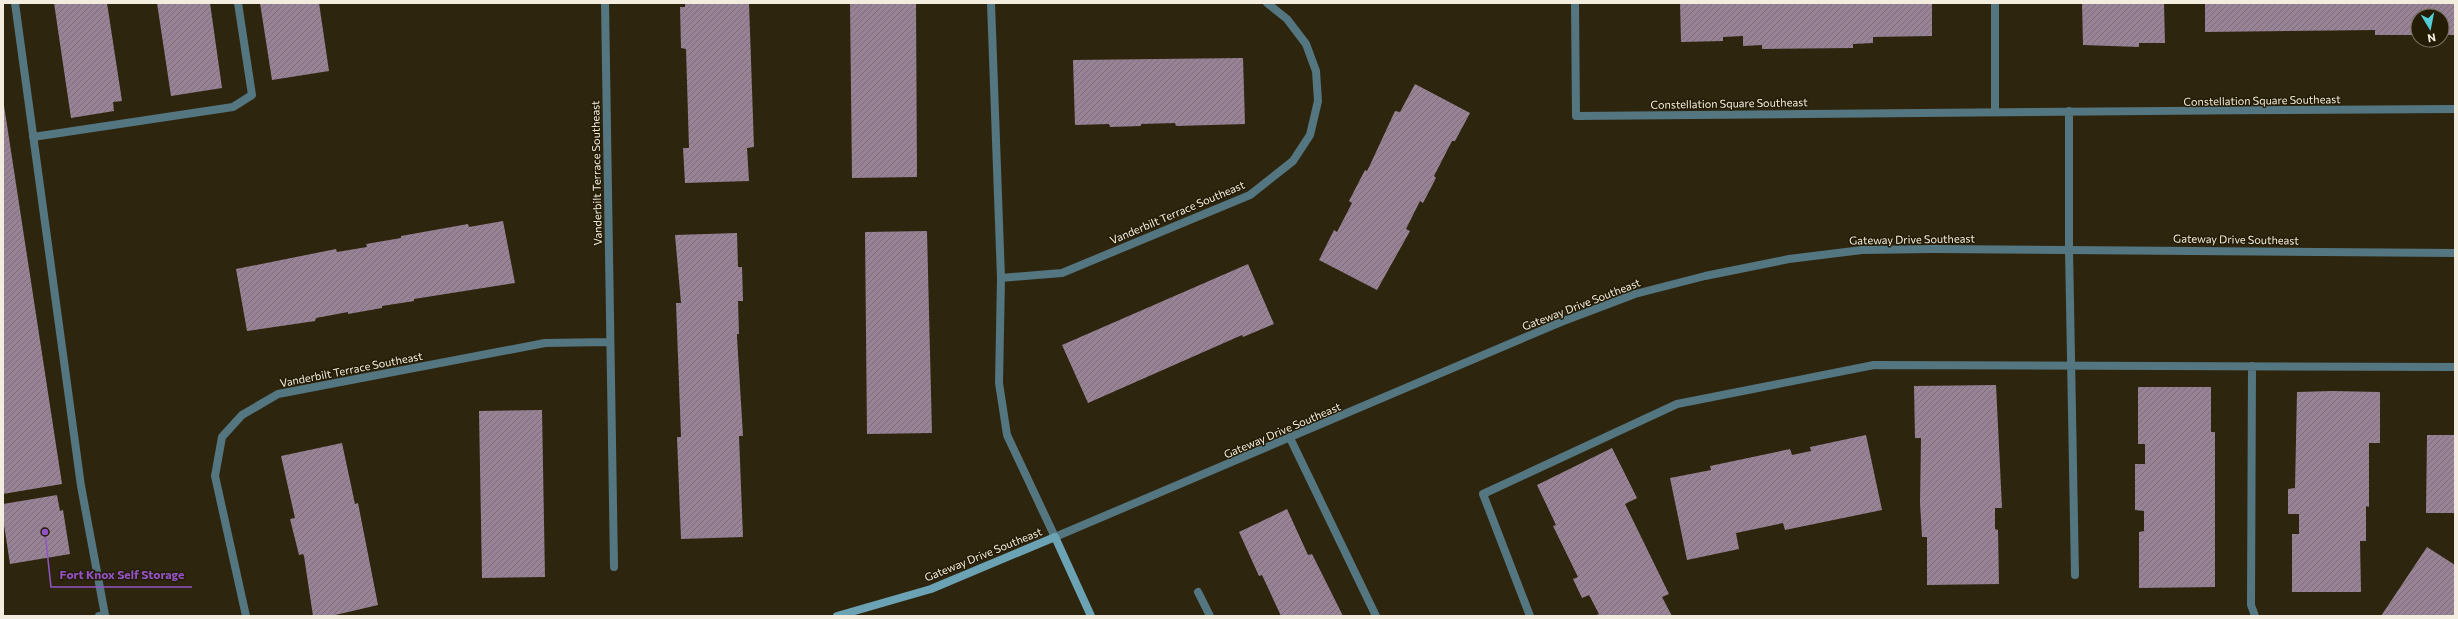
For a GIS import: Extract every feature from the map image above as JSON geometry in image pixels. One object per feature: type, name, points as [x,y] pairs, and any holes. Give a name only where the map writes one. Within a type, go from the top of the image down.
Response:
[{"type":"street","points":[[15,3],[81,486],[102,615]]},
{"type":"street","points":[[33,137],[233,106],[252,95],[238,3]]},
{"type":"street","name":"Vanderbilt Terrace Southeast","points":[[605,3],[608,342],[614,567]]},
{"type":"street","points":[[992,3],[1002,278],[999,383],[1007,435],[1091,616]]},
{"type":"street","name":"Vanderbilt Terrace Southeast","points":[[1002,278],[1062,273],[1250,195],[1293,161],[1310,135],[1318,101],[1316,71],[1306,44],[1288,19],[1267,3]]},
{"type":"street","name":"Constellation Square Southeast","points":[[1574,3],[1576,116],[1995,110],[2175,112],[2455,109]]},
{"type":"street","points":[[1995,3],[1995,110]]},
{"type":"street","points":[[2069,111],[2069,248],[2075,575]]},
{"type":"street","name":"Gateway Drive Southeast","points":[[837,616],[931,588],[1290,438],[1561,322],[1635,294],[1704,276],[1789,259],[1862,250],[2069,248],[2455,253]]},
{"type":"street","name":"Vanderbilt Terrace Southeast","points":[[246,616],[215,476],[222,437],[242,415],[278,394],[545,342],[608,342]]},
{"type":"street","points":[[1530,616],[1483,494],[1676,404],[1874,365],[2455,367]]},
{"type":"street","points":[[2252,366],[2251,605],[2255,616]]},
{"type":"street","points":[[1290,438],[1376,616]]},
{"type":"street","points":[[1198,592],[1210,616]]},
{"type":"building","points":[[54,3],[107,3],[122,101],[113,102],[114,111],[71,118]]},
{"type":"building","points":[[157,3],[210,3],[222,88],[171,96]]},
{"type":"building","points":[[260,3],[319,3],[329,71],[272,80]]},
{"type":"building","points":[[685,3],[749,3],[754,147],[747,148],[749,181],[685,183],[683,148],[689,148],[686,49],[681,48],[680,7],[685,7]]},
{"type":"building","points":[[850,3],[916,3],[917,177],[852,178]]},
{"type":"building","points":[[1680,3],[1932,3],[1932,36],[1873,37],[1873,43],[1853,44],[1853,48],[1762,49],[1762,45],[1743,46],[1743,36],[1723,37],[1723,41],[1681,42]]},
{"type":"building","points":[[2082,3],[2164,3],[2165,43],[2139,43],[2139,47],[2083,45]]},
{"type":"building","points":[[2205,3],[2455,3],[2455,35],[2450,35],[2450,8],[2410,8],[2410,35],[2375,35],[2375,30],[2205,32]]},
{"type":"building","points":[[1243,58],[1245,124],[1176,126],[1175,123],[1110,127],[1109,124],[1075,125],[1073,60]]},
{"type":"building","points":[[1415,84],[1470,113],[1455,141],[1452,141],[1434,176],[1436,178],[1423,203],[1420,201],[1406,229],[1410,231],[1377,290],[1319,260],[1334,230],[1337,232],[1352,203],[1349,201],[1365,170],[1367,171],[1395,111],[1400,112]]},
{"type":"building","points":[[3,99],[62,484],[3,494]]},
{"type":"building","points":[[503,221],[515,283],[414,299],[414,301],[382,306],[382,308],[316,318],[315,321],[247,331],[236,269],[336,249],[337,252],[367,247],[366,244],[401,238],[401,236],[468,224],[469,227]]},
{"type":"building","points":[[927,231],[932,433],[867,434],[865,232]]},
{"type":"building","points":[[737,233],[738,267],[742,267],[743,301],[738,301],[739,334],[737,334],[737,337],[743,436],[739,436],[743,537],[681,539],[677,437],[681,437],[676,303],[681,303],[675,235]]},
{"type":"building","points":[[1248,264],[1274,324],[1243,337],[1242,335],[1088,403],[1062,345]]},
{"type":"building","points":[[1996,385],[2002,508],[1995,508],[1995,529],[1998,530],[1999,584],[1927,585],[1927,537],[1922,537],[1920,503],[1921,438],[1915,438],[1914,386]]},
{"type":"building","points":[[2138,387],[2211,387],[2211,432],[2215,432],[2215,587],[2139,588],[2139,532],[2144,531],[2144,511],[2135,510],[2135,464],[2145,464],[2145,444],[2138,444]]},
{"type":"building","points":[[2297,392],[2380,392],[2380,443],[2369,443],[2369,507],[2366,506],[2366,541],[2360,541],[2361,592],[2292,592],[2292,534],[2299,534],[2299,514],[2288,514],[2288,489],[2295,488]]},
{"type":"building","points":[[542,410],[545,577],[482,578],[479,411]]},
{"type":"building","points":[[1866,435],[1882,510],[1785,530],[1783,523],[1736,533],[1739,549],[1687,560],[1670,478],[1711,470],[1710,466],[1790,449],[1792,455],[1811,451],[1810,447]]},
{"type":"building","points":[[2427,435],[2455,435],[2455,513],[2426,513]]},
{"type":"building","points":[[342,443],[355,504],[358,503],[378,605],[331,616],[313,616],[304,556],[303,554],[299,555],[290,519],[295,518],[281,456]]},
{"type":"building","points":[[1612,448],[1637,498],[1625,504],[1669,594],[1662,597],[1672,616],[1594,616],[1599,614],[1589,595],[1582,598],[1573,579],[1578,577],[1553,526],[1556,525],[1537,485]]},
{"type":"building","points":[[57,495],[60,511],[63,510],[70,554],[10,564],[3,518],[3,504]]},
{"type":"building","points":[[1287,509],[1308,555],[1312,554],[1343,616],[1281,616],[1262,575],[1259,576],[1239,532]]},
{"type":"building","points":[[2427,547],[2455,565],[2455,616],[2381,616]]},
{"type":"place","name":"Fort Knox Self Storage","points":[[45,532]]}]
